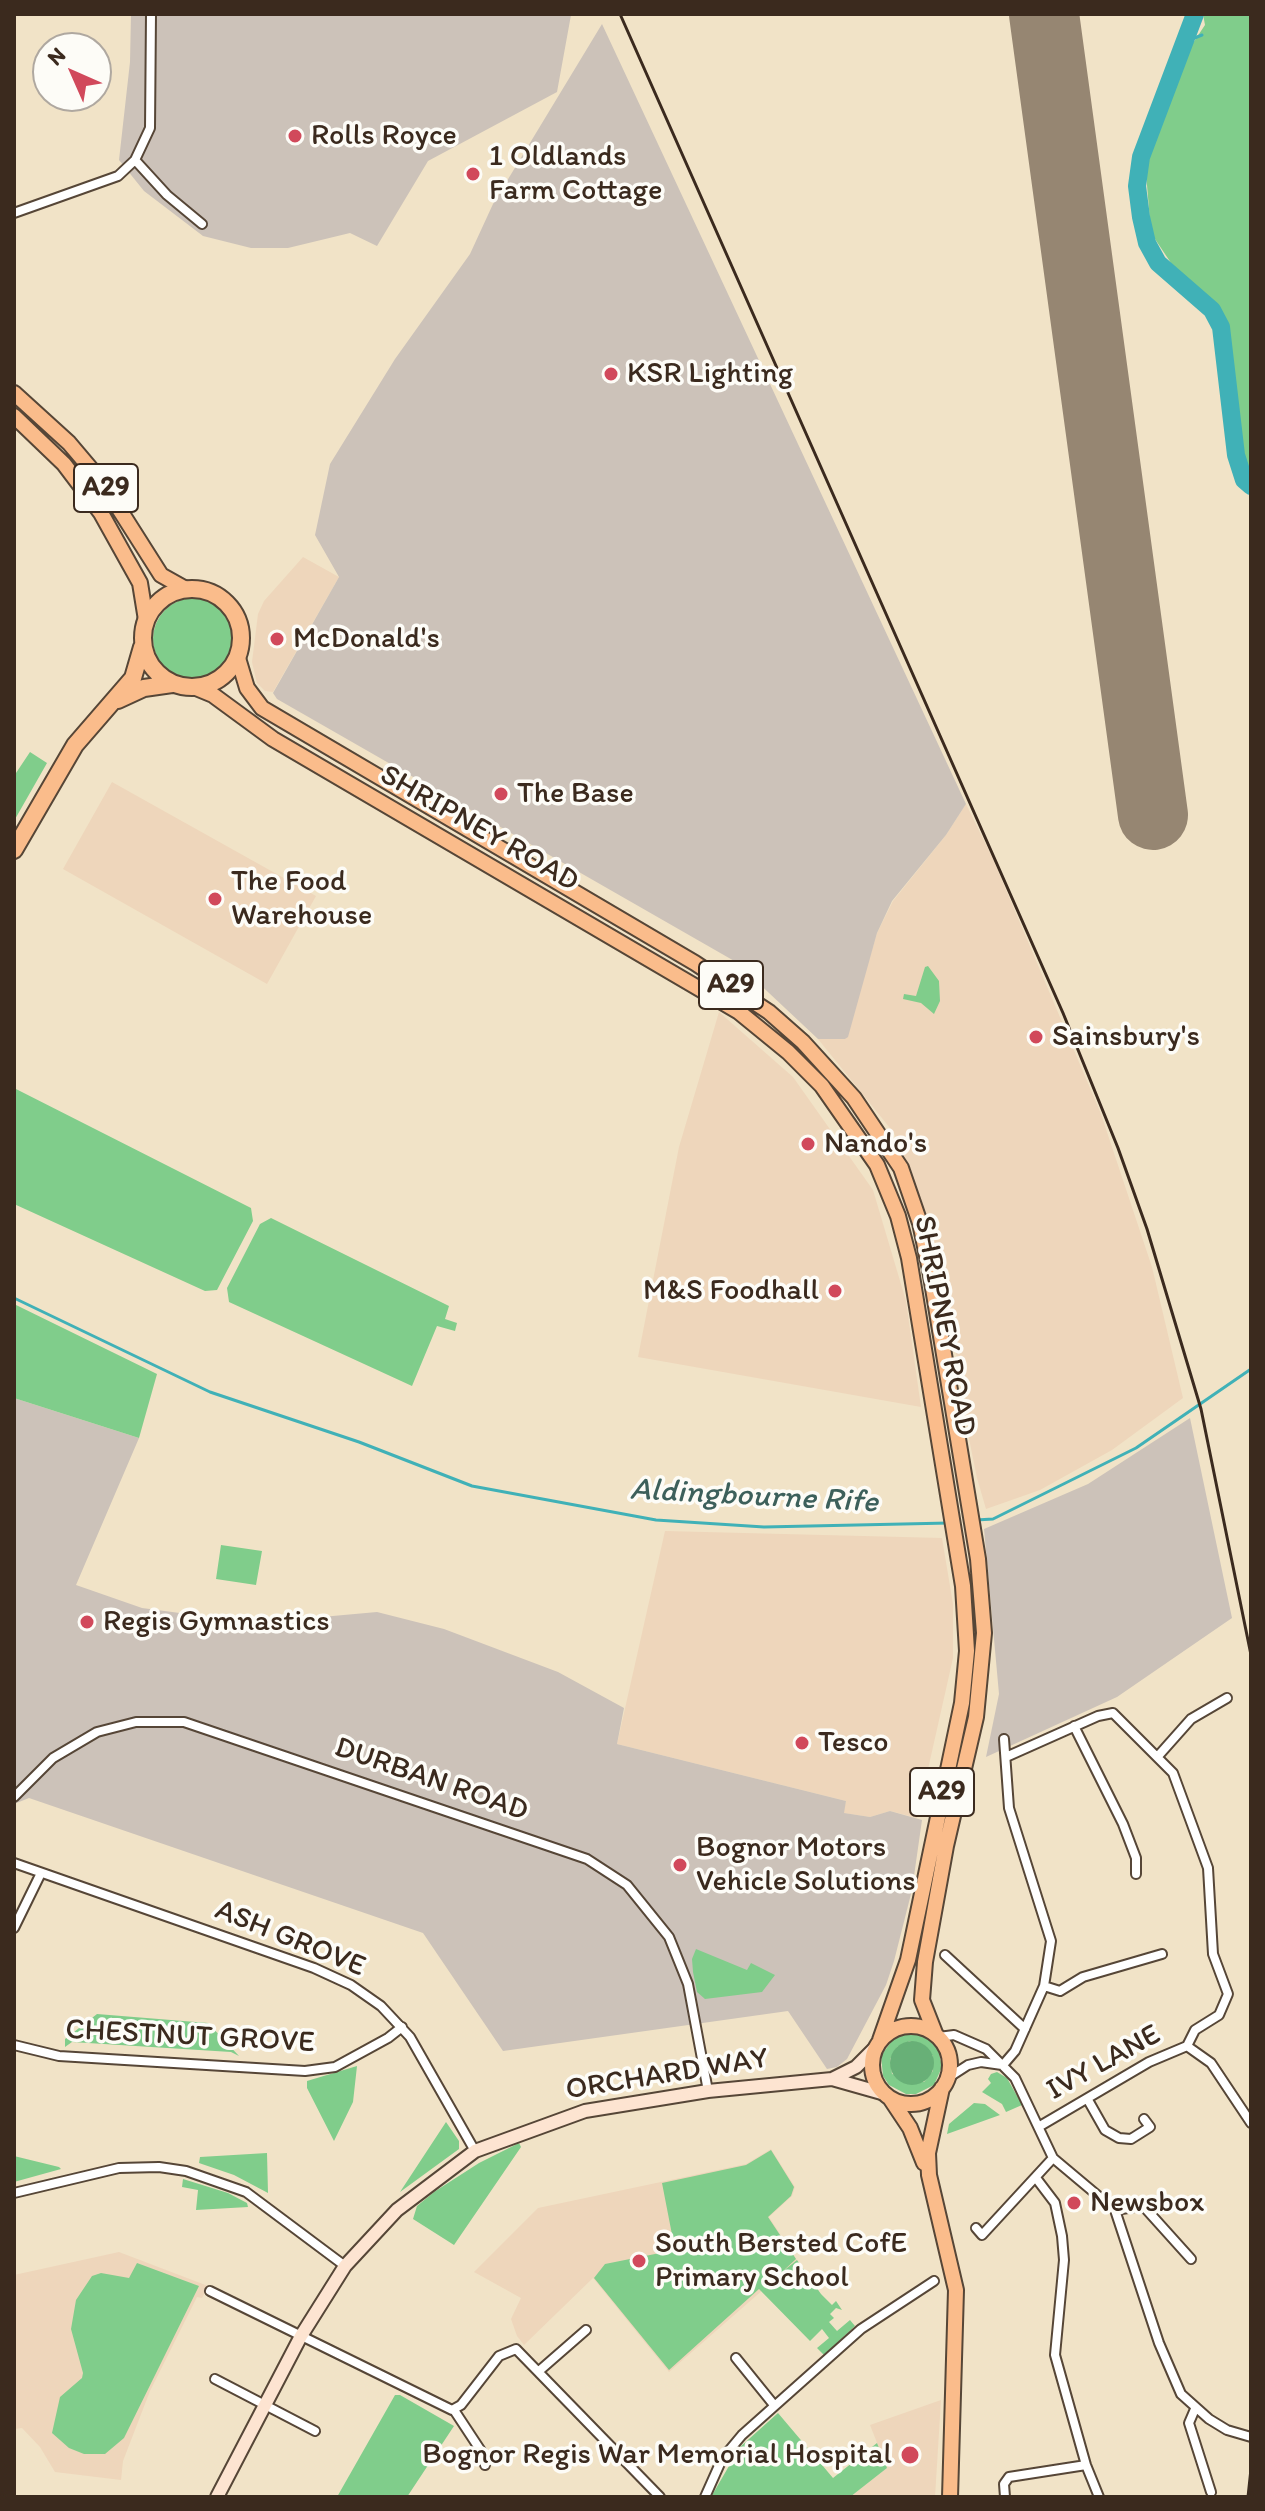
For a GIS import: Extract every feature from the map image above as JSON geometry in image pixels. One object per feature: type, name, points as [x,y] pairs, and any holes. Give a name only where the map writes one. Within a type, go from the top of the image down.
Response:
[{"type":"highway","points":[[14,850],[75,745],[133,678],[143,645],[146,620],[162,599],[186,589],[212,593],[235,613],[242,643],[238,658],[221,679],[196,688],[172,684],[144,688],[117,700]]},
{"type":"highway","points":[[143,645],[158,675],[172,684]]},
{"type":"main road","name":"A29","points":[[14,393],[69,443],[102,482],[161,575],[186,589]]},
{"type":"main road","name":"A29","points":[[14,416],[64,464],[101,513],[140,583],[146,620]]},
{"type":"main road","name":"SHRIPNEY ROAD","points":[[238,658],[247,688],[262,708],[735,987],[803,1042],[838,1079],[888,1145],[910,1190],[920,1223],[970,1508],[984,1633],[983,1667],[925,1962],[922,2000],[950,2061],[929,2140],[929,2175]]},
{"type":"main road","name":"SHRIPNEY ROAD","points":[[196,688],[221,700],[273,739],[712,994],[761,1030],[822,1086],[861,1138],[898,1216],[909,1258],[967,1629],[964,1691],[908,1960],[878,2044],[873,2076],[910,2128],[929,2175],[956,2290],[950,2497]]},
{"type":"main road","points":[[878,2044],[896,2028],[906,2026],[937,2035]]},
{"type":"main road","points":[[888,2096],[901,2103],[924,2102],[943,2087]]},
{"type":"street","points":[[14,213],[107,180],[135,160],[150,128],[151,14]]},
{"type":"street","points":[[135,160],[167,195],[202,224]]},
{"type":"street","points":[[1159,1755],[1191,1719],[1227,1698]]},
{"type":"street","points":[[1006,1757],[1074,1726],[1113,1713],[1159,1755],[1179,1783],[1208,1868],[1213,1954],[1228,1994],[1219,2015],[1195,2030],[1187,2046]]},
{"type":"street","name":"DURBAN ROAD","points":[[14,1797],[53,1758],[97,1732],[136,1722],[184,1722],[587,1859],[627,1885],[669,1937],[688,1984],[708,2091]]},
{"type":"street","points":[[1074,1726],[1123,1824],[1136,1858],[1136,1874]]},
{"type":"street","points":[[1003,2065],[1015,2051],[1044,1986],[1051,1941],[1009,1808],[1004,1739]]},
{"type":"street","name":"ASH GROVE","points":[[14,1863],[314,1968],[351,1985],[381,2006],[402,2027],[421,2054],[475,2151]]},
{"type":"street","points":[[14,1928],[41,1873]]},
{"type":"street","points":[[1044,1986],[1060,1991],[1083,1977],[1162,1954]]},
{"type":"street","points":[[945,1955],[991,1993],[1025,2029]]},
{"type":"street","name":"CHESTNUT GROVE","points":[[14,2045],[59,2056],[305,2071],[335,2067],[402,2027]]},
{"type":"street","points":[[937,2035],[954,2035],[986,2049],[1023,2090],[1053,2158],[1115,2210],[1165,2357],[1181,2394],[1195,2409],[1227,2430],[1248,2437]]},
{"type":"street","points":[[832,2079],[856,2067],[878,2044]]},
{"type":"street","name":"IVY LANE","points":[[1040,2126],[1149,2062],[1187,2046],[1211,2063],[1251,2123]]},
{"type":"street","points":[[943,2087],[951,2076],[968,2065],[981,2062],[1003,2065]]},
{"type":"street","points":[[832,2079],[888,2096]]},
{"type":"street","name":"ORCHARD WAY","points":[[217,2497],[301,2336],[345,2266],[397,2210],[475,2151],[585,2111],[708,2091],[832,2079]]},
{"type":"street","points":[[1088,2100],[1105,2130],[1119,2138],[1131,2139],[1150,2127],[1144,2119]]},
{"type":"street","points":[[976,2228],[982,2235],[1053,2158]]},
{"type":"street","points":[[14,2193],[119,2168],[186,2171],[222,2180],[246,2192],[345,2266]]},
{"type":"street","points":[[1036,2178],[1055,2203],[1062,2236],[1064,2260],[1055,2355],[1086,2465],[1099,2497]]},
{"type":"street","points":[[1115,2210],[1141,2206],[1146,2209],[1191,2259]]},
{"type":"street","points":[[705,2497],[722,2459],[774,2405],[861,2329],[934,2281]]},
{"type":"street","points":[[210,2291],[454,2410],[483,2454],[485,2465]]},
{"type":"street","points":[[539,2371],[586,2330]]},
{"type":"street","points":[[454,2410],[505,2351],[516,2349],[660,2497]]},
{"type":"street","points":[[736,2358],[774,2405]]},
{"type":"street","points":[[215,2379],[315,2431]]},
{"type":"street","points":[[1195,2409],[1189,2423],[1211,2492]]},
{"type":"street","points":[[1005,2497],[1004,2484],[1009,2477],[1086,2465]]},
{"type":"shaded area","points":[[131,14],[571,15],[557,92],[428,161],[377,246],[350,233],[288,248],[251,248],[203,236],[144,191],[119,160],[130,62]]},
{"type":"shaded area","points":[[602,24],[966,804],[946,835],[892,901],[877,933],[845,1039],[818,1039],[736,962],[277,699],[273,693],[339,577],[315,535],[330,464],[395,359],[470,254],[493,204]]},
{"type":"shaded area","points":[[303,557],[339,577],[273,692],[265,691],[257,683],[252,662],[258,614],[264,601]]},
{"type":"shaded area","points":[[112,782],[316,896],[267,984],[63,869]]},
{"type":"shaded area","points":[[966,804],[993,859],[1101,1114],[1152,1267],[1183,1398],[1112,1450],[1040,1490],[986,1509],[977,1478],[964,1414],[963,1386],[925,1210],[894,1133],[818,1039],[845,1039],[877,933],[893,901],[946,835]]},
{"type":"shaded area","points":[[719,1012],[793,1077],[873,1190],[906,1301],[921,1407],[638,1357],[679,1147]]},
{"type":"shaded area","points":[[14,1398],[139,1438],[76,1585],[142,1608],[255,1623],[377,1612],[444,1629],[558,1672],[624,1708],[617,1744],[846,1801],[844,1813],[870,1817],[890,1811],[922,1820],[912,1890],[894,1961],[886,1985],[847,2059],[837,2067],[827,2069],[788,2011],[503,2051],[423,1933],[29,1798],[14,1804]]},
{"type":"shaded area","points":[[1190,1418],[1232,1618],[1117,1697],[986,1757],[999,1694],[984,1529],[1088,1484]]},
{"type":"shaded area","points":[[665,1531],[942,1538],[953,1604],[953,1658],[917,1818],[890,1811],[870,1817],[843,1813],[846,1801],[617,1744]]},
{"type":"shaded area","name":"South Bersted CofE Primary School","points":[[771,2149],[795,2187],[792,2196],[769,2217],[797,2260],[669,2372],[593,2278],[524,2345],[511,2319],[521,2298],[474,2272],[538,2208],[746,2164]]},
{"type":"shaded area","points":[[119,2252],[208,2286],[202,2298],[197,2297],[150,2391],[123,2461],[121,2480],[55,2472],[40,2447],[22,2428],[14,2429],[14,2275]]},
{"type":"shaded area","name":"Bognor Regis War Memorial Hospital","points":[[941,2400],[935,2497],[850,2497],[887,2468],[870,2425]]},
{"type":"green space","points":[[1203,14],[1251,14],[1251,475],[1238,442],[1227,325],[1217,308],[1179,275],[1151,233],[1145,161],[1185,55],[1205,25]]},
{"type":"green space","points":[[186,598],[202,598],[217,604],[229,616],[235,639],[229,662],[217,674],[202,680],[186,680],[171,674],[159,662],[153,647],[153,631],[159,616],[171,604]]},
{"type":"green space","points":[[30,752],[47,763],[14,821],[14,776]]},
{"type":"green space","points":[[928,966],[939,981],[940,1001],[934,1014],[921,1003],[903,999],[904,994],[916,996],[925,967]]},
{"type":"green space","points":[[14,1088],[251,1208],[253,1221],[217,1290],[205,1291],[14,1204]]},
{"type":"green space","points":[[271,1218],[449,1306],[445,1319],[457,1323],[455,1331],[437,1326],[412,1386],[229,1302],[227,1288],[260,1224]]},
{"type":"green space","points":[[14,1304],[157,1374],[139,1438],[14,1398]]},
{"type":"green space","points":[[221,1545],[262,1551],[256,1585],[216,1579]]},
{"type":"green space","points":[[696,1949],[747,1970],[751,1963],[775,1975],[762,1992],[705,1999],[697,1992],[693,1972],[692,1959]]},
{"type":"green space","points":[[97,2014],[208,2023],[239,2056],[231,2052],[72,2042],[65,2047],[65,2039]]},
{"type":"green space","points":[[912,2032],[931,2040],[938,2048],[942,2067],[934,2085],[916,2094],[906,2094],[889,2085],[883,2076],[881,2056],[893,2039]],"holes":[[[910,2041],[924,2045],[933,2056],[933,2071],[924,2082],[892,2074],[890,2059],[897,2047]]]},
{"type":"green space","points":[[912,2041],[928,2047],[934,2063],[928,2079],[912,2085],[896,2079],[890,2063],[896,2047]]},
{"type":"green space","points":[[357,2066],[353,2102],[334,2141],[307,2088],[307,2081]]},
{"type":"green space","points":[[997,2072],[1007,2078],[1022,2105],[1006,2112],[1002,2104],[982,2092],[991,2083],[988,2079],[991,2074]]},
{"type":"green space","points":[[974,2103],[985,2104],[1000,2115],[947,2134],[949,2124]]},
{"type":"green space","points":[[446,2122],[459,2141],[459,2149],[400,2192]]},
{"type":"green space","points":[[519,2143],[521,2147],[454,2245],[413,2219],[417,2206],[434,2192],[479,2163]]},
{"type":"green space","points":[[771,2150],[794,2187],[791,2196],[768,2217],[796,2259],[782,2272],[797,2260],[821,2294],[832,2305],[836,2301],[842,2310],[836,2308],[830,2314],[834,2318],[829,2322],[837,2331],[850,2320],[855,2326],[824,2355],[817,2348],[829,2338],[822,2329],[810,2341],[759,2289],[669,2370],[594,2278],[605,2264],[675,2250],[662,2183],[746,2165]]},
{"type":"green space","points":[[267,2153],[268,2193],[234,2175],[199,2163],[200,2157]]},
{"type":"green space","points":[[14,2156],[59,2167],[61,2169],[14,2182]]},
{"type":"green space","points":[[183,2179],[228,2193],[247,2203],[248,2207],[196,2210],[198,2190],[182,2187]]},
{"type":"green space","points":[[137,2263],[199,2286],[124,2438],[105,2454],[84,2454],[69,2448],[52,2433],[60,2397],[82,2378],[83,2373],[71,2329],[76,2300],[92,2276],[101,2273],[129,2278]]},
{"type":"green space","points":[[395,2395],[454,2426],[407,2497],[337,2497]]},
{"type":"green space","points":[[778,2413],[833,2478],[877,2443],[887,2468],[850,2497],[711,2497],[740,2447]]},
{"type":"waterway","points":[[1195,14],[1141,157],[1137,186],[1147,243],[1158,263],[1212,310],[1221,327],[1236,455],[1244,480],[1251,486]]},
{"type":"waterway","points":[[1182,43],[1202,35]]},
{"type":"waterway","name":"Aldingbourne Rife","points":[[14,1298],[210,1392],[359,1442],[472,1486],[656,1520],[764,1527],[949,1523]]},
{"type":"waterway","name":"Aldingbourne Rife","points":[[976,1520],[993,1519],[1136,1448],[1251,1369]]},
{"type":"runway","points":[[1044,14],[1153,815]]},
{"type":"railway","points":[[620,14],[1063,1013],[1118,1148],[1147,1229],[1201,1409],[1251,1655]]},
{"type":"railway","points":[[1248,2497],[1251,2469]]},
{"type":"place","name":"Rolls Royce","points":[[295,136]]},
{"type":"place","name":"1 Oldlands Farm Cottage","points":[[473,174]]},
{"type":"place","name":"KSR Lighting","points":[[611,374]]},
{"type":"place","name":"McDonald's","points":[[277,639]]},
{"type":"place","name":"The Base","points":[[501,794]]},
{"type":"place","name":"The Food Warehouse","points":[[215,899]]},
{"type":"place","name":"Sainsbury's","points":[[1036,1037]]},
{"type":"place","name":"Nando's","points":[[808,1144]]},
{"type":"place","name":"M&S Foodhall","points":[[835,1291]]},
{"type":"place","name":"Regis Gymnastics","points":[[87,1622]]},
{"type":"place","name":"Tesco","points":[[802,1743]]},
{"type":"place","name":"Bognor Motors Vehicle Solutions","points":[[680,1865]]},
{"type":"place","name":"Newsbox","points":[[1074,2203]]},
{"type":"place","name":"South Bersted CofE Primary School","points":[[639,2261]]},
{"type":"place","name":"Bognor Regis War Memorial Hospital","points":[[910,2455]]}]
